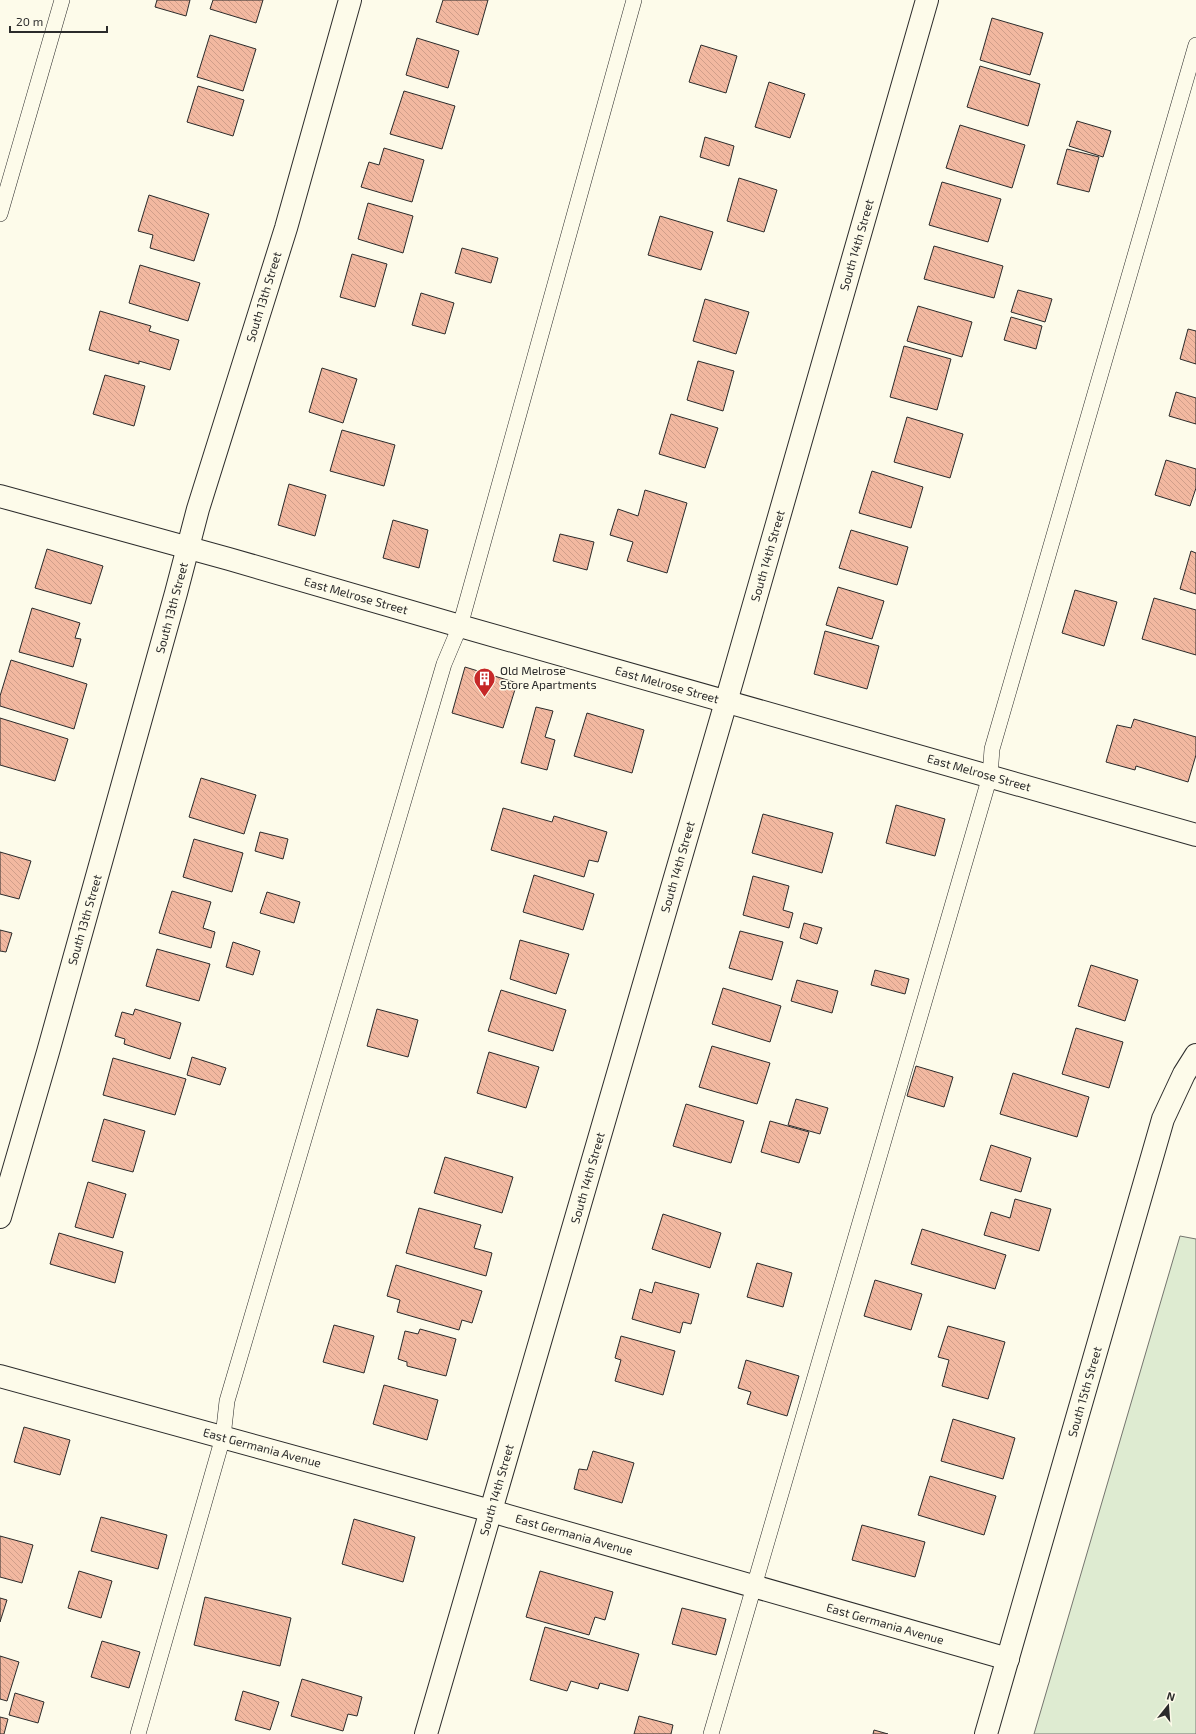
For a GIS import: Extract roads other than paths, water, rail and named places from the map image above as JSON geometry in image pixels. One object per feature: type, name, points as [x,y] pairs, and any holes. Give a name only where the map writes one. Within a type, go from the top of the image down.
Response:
[{"type":"street","name":"South 13th Street","points":[[0,1218],[50,1044],[198,509],[286,228],[350,0]]},
{"type":"street","name":"South 14th Street","points":[[426,1734],[726,702],[927,0]]},
{"type":"street","name":"East Melrose Street","points":[[0,496],[188,548],[1196,835]]},
{"type":"street","name":"South 15th Street","points":[[986,1734],[1163,1119],[1184,1074],[1196,1055]]},
{"type":"street","name":"East Germania Avenue","points":[[0,1376],[491,1511],[1008,1659]]},
{"type":"lane","points":[[0,214],[62,0]]},
{"type":"lane","points":[[138,1734],[223,1437],[229,1394],[442,671],[460,626],[634,0]]},
{"type":"lane","points":[[711,1734],[990,776],[992,749],[1196,45]]},
{"type":"place","name":"Old Melrose Store Apartments","points":[[484,698]]}]
